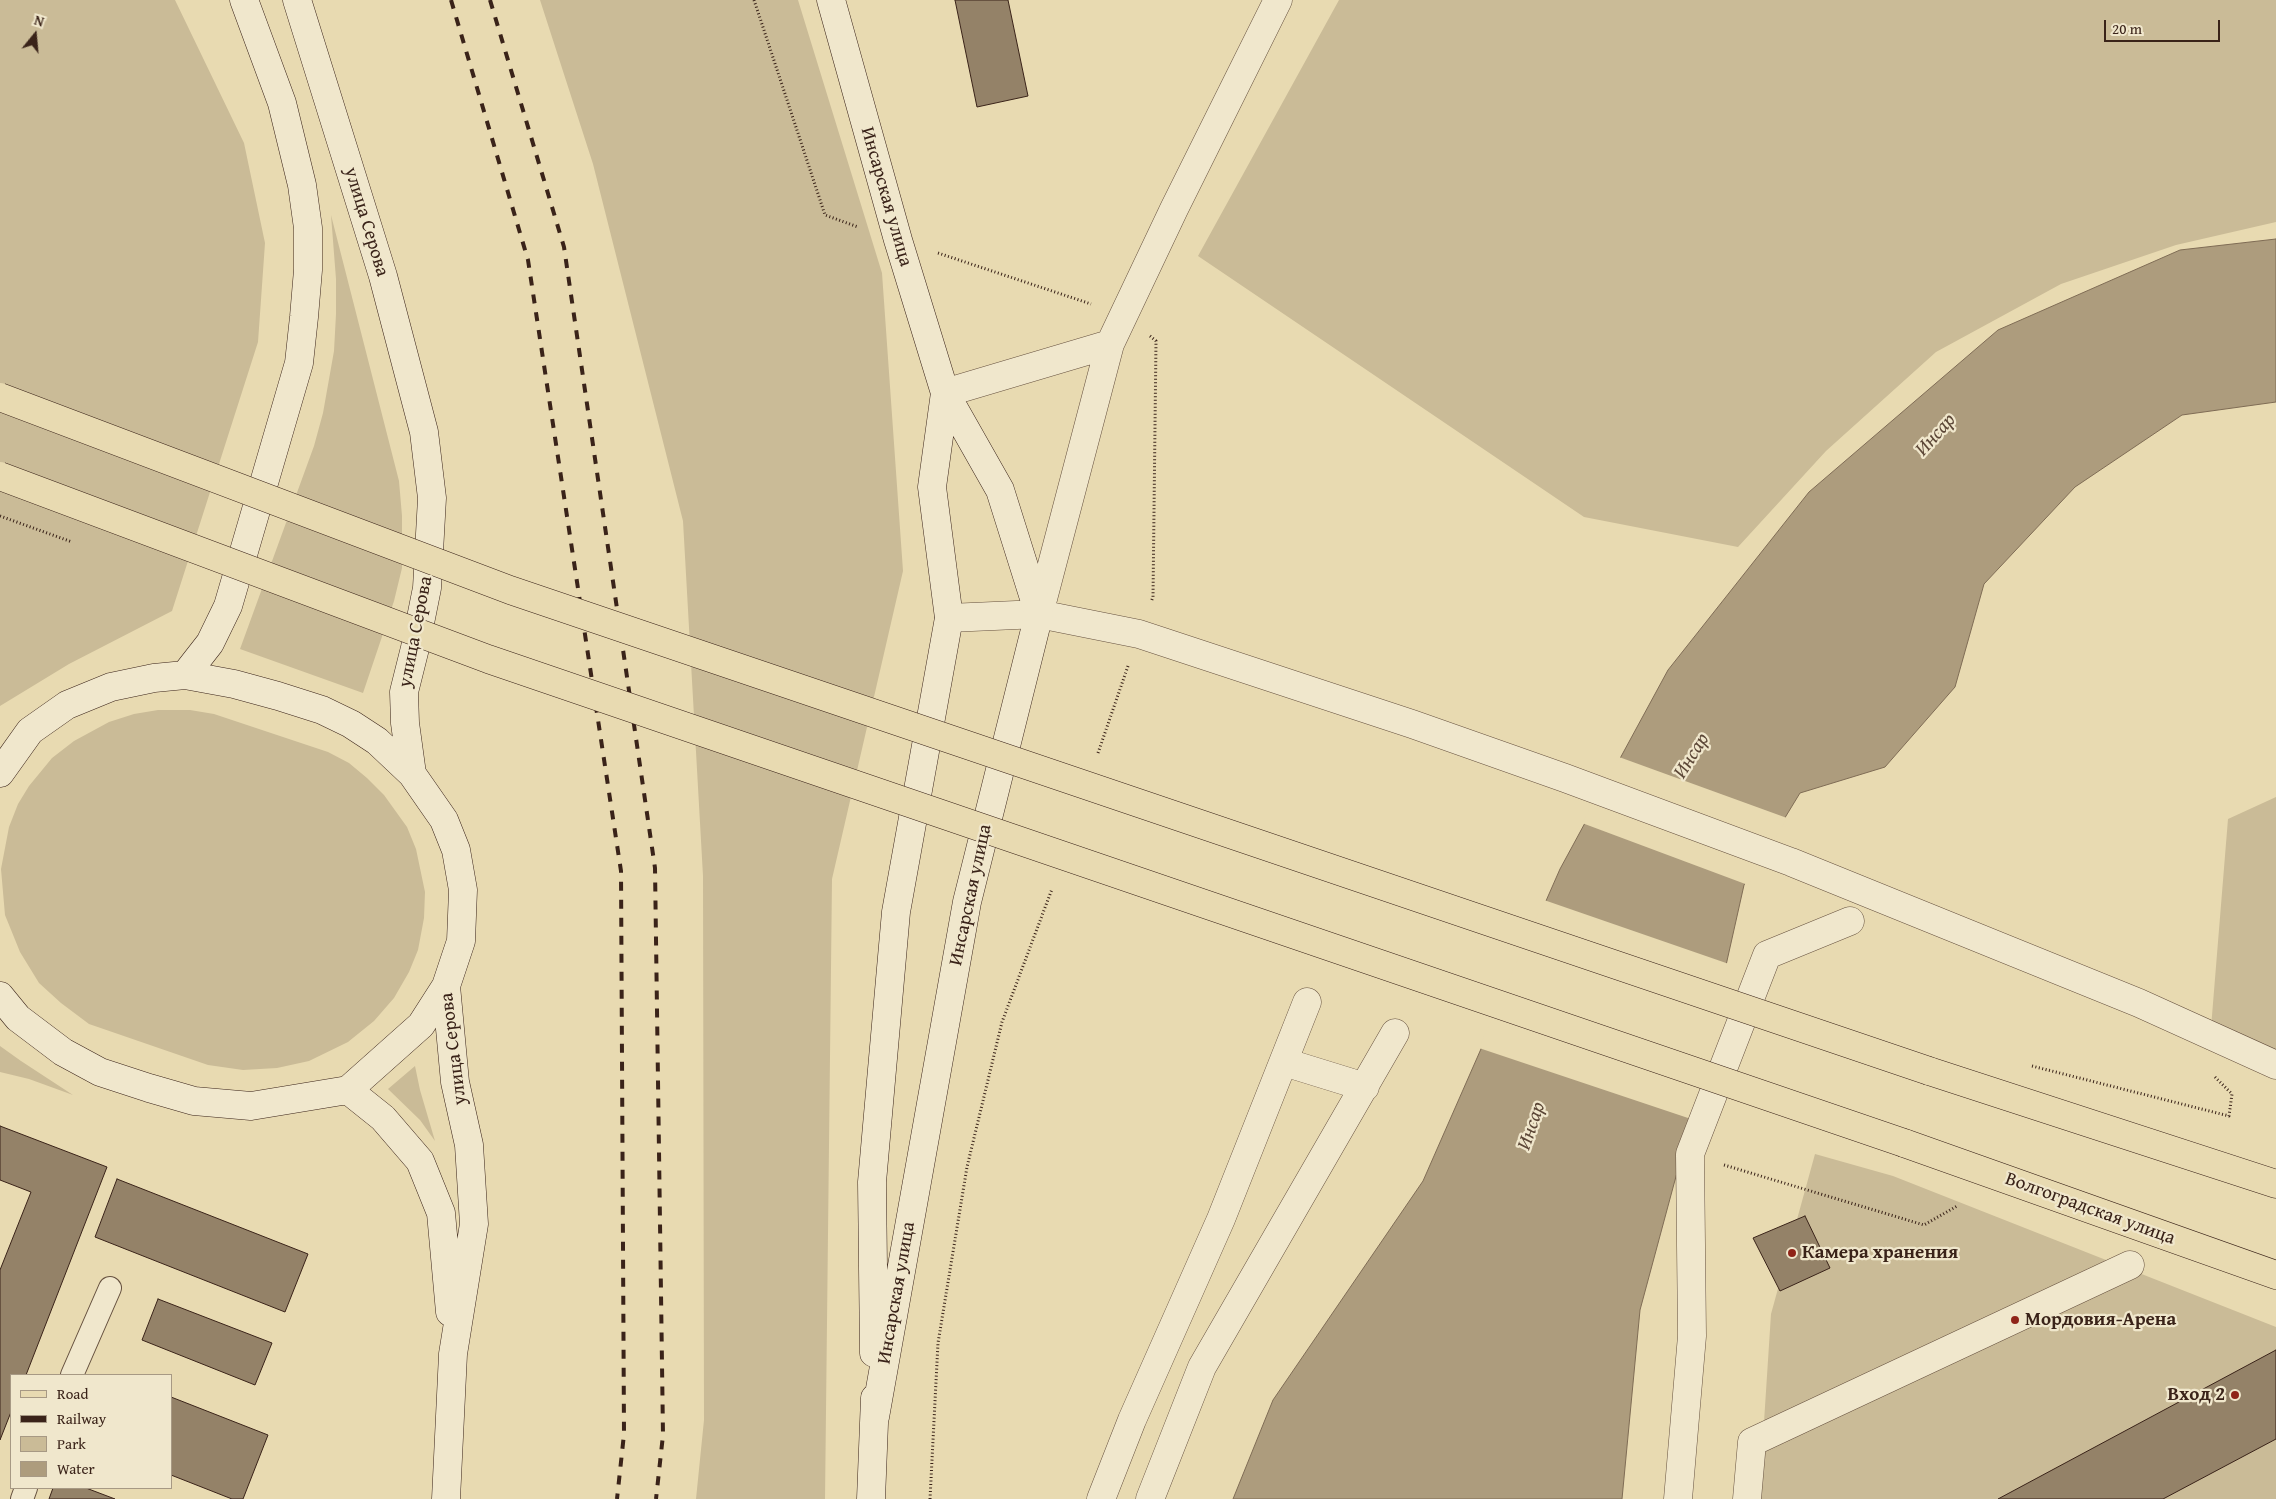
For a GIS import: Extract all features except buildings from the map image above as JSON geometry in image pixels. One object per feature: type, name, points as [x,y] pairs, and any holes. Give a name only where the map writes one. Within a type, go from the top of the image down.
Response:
[{"type":"main road","points":[[0,397],[510,590],[1929,1071],[2273,1180]]},
{"type":"main road","name":"Волгоградская улица","points":[[0,476],[488,660],[1904,1143],[2276,1275]]},
{"type":"street","points":[[185,675],[210,643],[228,606],[299,363],[304,317],[308,270],[308,228],[302,185],[282,103],[244,0]]},
{"type":"street","name":"улица Серова","points":[[297,0],[383,276],[424,432],[432,498],[427,588],[404,692],[405,723],[412,774],[444,820],[456,850],[461,882],[461,941],[446,986],[455,1082],[469,1144],[474,1224],[453,1354],[446,1499]]},
{"type":"street","name":"Инсарская улица","points":[[831,0],[898,240],[944,393],[1000,490],[1039,614],[967,902],[875,1417]]},
{"type":"street","points":[[1039,614],[1110,344],[1278,0]]},
{"type":"street","points":[[944,393],[1110,344]]},
{"type":"street","name":"Инсарская улица","points":[[871,1499],[875,1417],[872,1182],[896,912],[949,618],[932,487],[944,393]]},
{"type":"street","points":[[949,618],[1039,614],[1139,634],[1412,724],[1565,778],[1791,862],[2140,1003],[2276,1064]]},
{"type":"street","points":[[0,773],[30,731],[67,705],[112,687],[154,678],[185,675],[234,684],[322,710],[351,724],[377,741],[412,774]]},
{"type":"street","points":[[1678,1499],[1692,1336],[1690,1154],[1767,955],[1850,921]]},
{"type":"street","points":[[0,996],[9,1015],[63,1052],[100,1072],[194,1101],[251,1106],[348,1090],[421,1025],[446,986]]},
{"type":"street","points":[[1101,1499],[1132,1420],[1221,1219],[1307,1002]]},
{"type":"street","points":[[1150,1499],[1202,1367],[1396,1033]]},
{"type":"street","points":[[1284,1062],[1364,1087]]},
{"type":"street","name":"улица Серова","points":[[348,1090],[383,1118],[400,1136],[420,1161],[430,1185],[441,1213],[453,1354]]},
{"type":"street","points":[[1748,1499],[1752,1442],[2130,1265]]},
{"type":"lane","points":[[72,1374],[110,1288]]},
{"type":"path","points":[[754,0],[825,215],[1123,314],[1156,340],[1153,597],[1097,757]]},
{"type":"path","points":[[930,1499],[938,1343],[966,1167],[1002,1022],[1054,885]]},
{"type":"path","points":[[2026,1064],[2229,1116],[2232,1094],[2208,1070]]},
{"type":"path","points":[[1690,1154],[1924,1225],[1957,1206]]},
{"type":"green space","points":[[0,0],[175,0],[244,143],[265,243],[258,342],[172,611],[69,664],[0,706]]},
{"type":"green space","points":[[540,0],[798,0],[882,273],[903,571],[832,879],[825,1499],[696,1499],[704,1420],[703,876],[683,521],[593,164]]},
{"type":"green space","points":[[1339,0],[2276,0],[2276,222],[2176,245],[2061,284],[1936,352],[1826,451],[1738,547],[1584,517],[1198,256]]},
{"type":"green space","points":[[331,215],[399,481],[402,516],[402,568],[394,601],[363,693],[240,649],[314,446],[323,413],[334,351],[336,314],[336,279]]},
{"type":"green space","points":[[158,710],[190,710],[214,714],[328,752],[349,763],[367,778],[384,795],[407,827],[416,849],[425,892],[424,918],[418,950],[409,972],[394,998],[374,1021],[348,1042],[309,1061],[277,1068],[243,1070],[208,1065],[89,1024],[61,1003],[39,983],[20,952],[5,915],[1,869],[9,827],[18,804],[29,786],[52,758],[74,741],[109,722],[134,714]]},
{"type":"green space","points":[[2276,797],[2276,1060],[2210,1040],[2228,819]]},
{"type":"green space","points":[[0,1046],[73,1095],[29,1079],[0,1072]]},
{"type":"green space","points":[[415,1066],[435,1141],[420,1120],[388,1089]]},
{"type":"green space","name":"Мордовия-Арена","points":[[1815,1154],[1893,1176],[2276,1327],[2276,1499],[1759,1499],[1771,1314]]},
{"type":"water","name":"Инсар","points":[[2276,239],[2276,402],[2182,415],[2075,487],[1984,584],[1955,687],[1885,767],[1800,793],[1744,885],[1692,1117],[1640,1310],[1622,1499],[1233,1499],[1273,1400],[1423,1181],[1560,869],[1668,670],[1809,492],[1998,330],[2180,250]]},
{"type":"pier","points":[[1619,757],[1787,818],[1748,885],[1582,823]]},
{"type":"pier","points":[[1544,900],[1729,964],[1694,1120],[1479,1048]]},
{"type":"railway","points":[[451,0],[528,260],[621,871],[624,1434],[617,1499]]},
{"type":"railway","points":[[490,0],[564,247],[655,868],[663,1435],[656,1499]]},
{"type":"place","name":"Камера хранения","points":[[1792,1253]]},
{"type":"place","name":"Мордовия-Арена","points":[[2015,1320]]},
{"type":"place","name":"Вход 2","points":[[2235,1395]]}]
